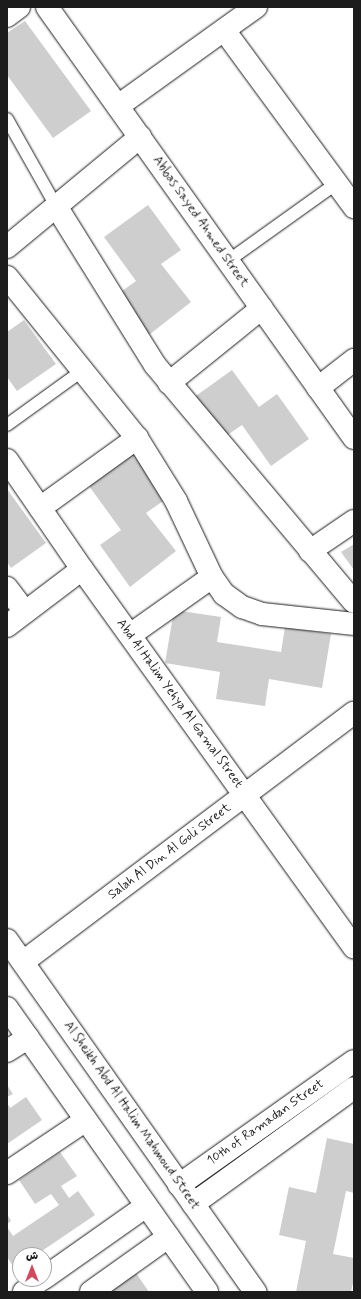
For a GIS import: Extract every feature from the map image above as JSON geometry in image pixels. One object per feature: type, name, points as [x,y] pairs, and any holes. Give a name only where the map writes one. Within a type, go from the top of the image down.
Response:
[{"type":"street","points":[[7,16],[19,7]]},
{"type":"street","name":"Abbas Sayed Ahmed Street","points":[[47,7],[354,438]]},
{"type":"street","points":[[118,106],[256,7]]},
{"type":"street","points":[[224,30],[354,207]]},
{"type":"street","points":[[7,247],[140,137]]},
{"type":"street","points":[[56,206],[142,347],[169,383],[354,602]]},
{"type":"street","points":[[7,277],[136,438],[176,501],[212,577],[224,594],[242,608],[262,614],[354,624]]},
{"type":"street","points":[[169,383],[262,308]]},
{"type":"street","points":[[318,388],[354,360]]},
{"type":"street","points":[[40,508],[136,438]]},
{"type":"street","name":"Abd Al Halim Yehya Al Gamal Street","points":[[7,460],[82,569],[354,947]]},
{"type":"street","points":[[310,551],[354,521]]},
{"type":"street","points":[[7,626],[82,569]]},
{"type":"street","points":[[130,636],[212,577]]},
{"type":"street","points":[[7,588],[25,612]]},
{"type":"street","name":"Salah Al Din Al Goli Street","points":[[23,962],[246,796],[354,713]]},
{"type":"street","name":"Al Sheikh Abd Al Halim Mahmoud Street","points":[[7,940],[255,1292]]},
{"type":"street","points":[[7,1008],[207,1292]]},
{"type":"street","points":[[7,1052],[28,1038]]},
{"type":"street","name":"10th of Ramadan Street","points":[[179,1185],[354,1061]]},
{"type":"street","name":"10th of Ramadan Street","points":[[193,1204],[354,1088]]},
{"type":"street","points":[[7,1174],[86,1120]]},
{"type":"street","points":[[52,1272],[146,1206]]},
{"type":"street","points":[[91,1292],[168,1237]]},
{"type":"lane","points":[[7,119],[56,206]]},
{"type":"lane","points":[[228,261],[337,183]]},
{"type":"lane","points":[[7,425],[82,371]]},
{"type":"building","points":[[25,21],[91,111],[53,138],[7,75],[7,33]]},
{"type":"building","points":[[148,205],[181,250],[161,264],[191,302],[145,338],[115,296],[136,281],[104,237]]},
{"type":"building","points":[[24,320],[56,364],[17,391],[7,377],[7,332]]},
{"type":"building","points":[[232,370],[259,407],[277,394],[309,439],[271,466],[242,425],[223,438],[193,398]]},
{"type":"building","points":[[133,454],[166,499],[146,513],[176,551],[130,587],[100,545],[121,530],[89,486]]},
{"type":"building","points":[[7,489],[46,543],[11,568],[7,562]]},
{"type":"building","points":[[354,544],[354,570],[341,552]]},
{"type":"building","points":[[174,610],[221,617],[217,642],[281,652],[285,627],[331,634],[322,688],[269,679],[265,706],[216,699],[220,672],[165,663]]},
{"type":"building","points":[[7,1085],[13,1094],[7,1097]]},
{"type":"building","points":[[26,1097],[42,1120],[7,1144],[7,1103],[10,1108]]},
{"type":"building","points":[[327,1138],[354,1144],[354,1193],[346,1191],[333,1254],[354,1258],[354,1278],[351,1292],[296,1292],[306,1241],[279,1235],[289,1187],[316,1193]]},
{"type":"building","points":[[60,1152],[77,1176],[61,1186],[69,1198],[78,1191],[95,1215],[48,1247],[12,1247],[12,1264],[7,1257],[7,1227],[13,1236],[59,1205],[51,1194],[35,1204],[19,1180]]},
{"type":"building","points":[[7,1214],[11,1221],[7,1224]]},
{"type":"building","points":[[136,1273],[149,1292],[107,1292]]}]
